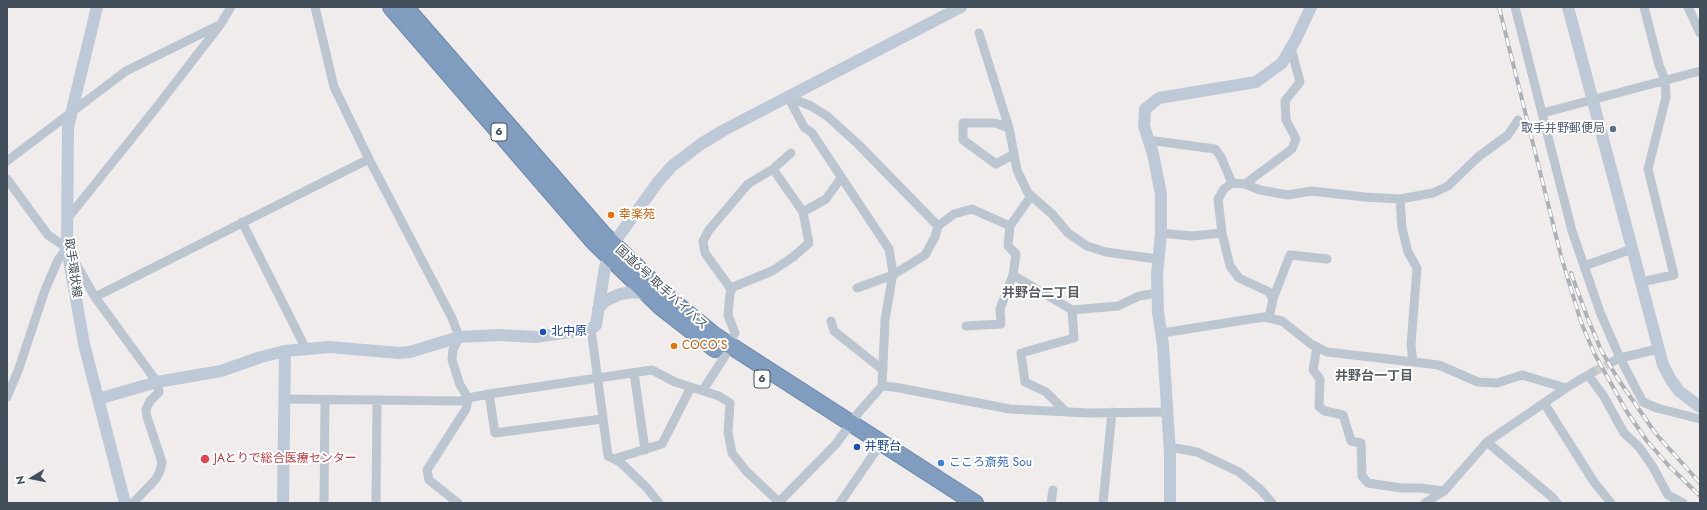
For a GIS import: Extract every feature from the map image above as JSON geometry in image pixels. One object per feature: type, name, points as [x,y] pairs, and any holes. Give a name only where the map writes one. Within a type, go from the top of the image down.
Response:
[{"type":"highway","name":"国道6号 取手バイパス","points":[[391,7],[581,228],[714,335],[727,350]]},
{"type":"highway","name":"国道6号 取手バイパス","points":[[405,7],[646,294],[692,332],[727,350],[847,428],[975,503]]},
{"type":"highway","name":"国道6号 取手バイパス","points":[[847,428],[875,452],[955,503]]},
{"type":"street","name":"取手環状線","points":[[97,7],[68,127],[67,248],[84,344],[125,503]]},
{"type":"street","points":[[67,219],[220,25],[231,7]]},
{"type":"street","points":[[315,7],[334,87],[369,159],[452,318],[459,337],[453,350],[452,360],[460,385],[468,398],[466,409],[427,470],[429,480],[458,503]]},
{"type":"street","points":[[98,399],[157,382],[221,371],[261,357],[306,349],[329,347],[410,352],[459,337],[500,335],[536,337],[591,329],[596,325],[605,267],[610,250],[658,182],[672,166],[685,155],[724,130],[961,7]]},
{"type":"street","points":[[1170,503],[1167,412],[1162,333],[1158,312],[1157,293],[1157,259],[1161,234],[1161,194],[1144,126],[1145,109],[1159,98],[1256,82],[1282,63],[1311,7]]},
{"type":"street","points":[[1515,7],[1572,231],[1616,360],[1643,402],[1656,408],[1700,419]]},
{"type":"street","points":[[1568,7],[1663,365],[1679,391],[1700,407]]},
{"type":"street","points":[[1641,282],[1674,275],[1648,169],[1666,97],[1665,80],[1659,65],[1644,7]]},
{"type":"street","points":[[1688,7],[1700,33]]},
{"type":"street","points":[[7,161],[71,114],[126,70],[220,25]]},
{"type":"street","points":[[979,33],[1009,128],[1017,170],[1028,193],[1052,214],[1068,233],[1087,246],[1106,252],[1157,259]]},
{"type":"street","points":[[1245,184],[1292,149],[1296,139],[1286,120],[1284,101],[1300,82],[1291,48]]},
{"type":"street","points":[[1543,113],[1700,71]]},
{"type":"street","points":[[284,399],[461,401],[468,398],[489,394],[652,370],[691,388],[703,390],[719,396],[730,403],[728,432],[732,453],[746,471],[779,502],[831,449],[882,386],[885,320],[893,275],[889,249],[862,206],[841,178],[812,133],[804,127],[788,97]]},
{"type":"street","points":[[788,97],[811,106],[828,116],[859,145],[938,226]]},
{"type":"street","points":[[1273,299],[1269,292],[1239,278],[1230,266],[1222,232],[1218,199],[1224,189],[1232,183],[1245,184],[1260,190],[1288,195],[1311,191],[1400,199],[1433,194],[1448,186],[1478,157],[1508,135],[1518,120]]},
{"type":"street","points":[[1009,128],[995,123],[963,123],[963,140],[996,164],[1014,154]]},
{"type":"street","points":[[1148,140],[1215,149],[1232,183]]},
{"type":"street","points":[[731,289],[705,253],[703,241],[709,230],[748,184],[773,170],[791,153]]},
{"type":"street","points":[[95,297],[369,159]]},
{"type":"street","points":[[703,390],[727,350],[735,333],[728,315],[731,289],[772,271],[793,257],[809,242],[804,212],[773,170]]},
{"type":"street","points":[[804,212],[826,199],[841,178]]},
{"type":"street","points":[[7,179],[48,235],[67,248],[95,297],[157,382],[159,392],[150,401],[146,409],[147,417],[162,462],[156,479],[133,503]]},
{"type":"street","points":[[966,326],[1001,324],[1000,309],[1013,275],[1016,254],[1008,246],[1010,226],[1031,196]]},
{"type":"street","points":[[1400,199],[1402,228],[1408,252],[1417,268],[1411,345],[1414,362]]},
{"type":"street","points":[[857,288],[893,275],[924,255],[935,237],[938,226],[954,214],[972,208],[1010,226]]},
{"type":"street","points":[[242,222],[306,349]]},
{"type":"street","points":[[1161,234],[1191,236],[1222,232]]},
{"type":"street","points":[[7,397],[18,371],[45,290],[58,260],[67,248]]},
{"type":"street","points":[[1584,266],[1632,248]]},
{"type":"street","points":[[1269,318],[1273,299],[1290,256],[1327,259]]},
{"type":"street","points":[[1013,275],[1072,310],[1118,306],[1139,296],[1157,293]]},
{"type":"street","points":[[598,309],[605,301],[620,294],[633,292],[646,294]]},
{"type":"street","points":[[1066,412],[1046,392],[1025,382],[1021,353],[1074,338],[1072,310]]},
{"type":"street","points":[[1162,333],[1264,317],[1282,321],[1311,344],[1328,352],[1439,365],[1478,382],[1497,383],[1522,375],[1566,388]]},
{"type":"street","points":[[831,320],[834,331],[882,370]]},
{"type":"street","points":[[591,329],[608,456],[620,462],[646,487],[659,503]]},
{"type":"street","points":[[1317,347],[1313,370],[1320,379],[1319,407],[1324,411],[1343,415],[1351,441],[1361,443],[1362,476],[1368,483],[1401,488],[1420,488],[1444,491]]},
{"type":"street","points":[[1616,360],[1658,349]]},
{"type":"street","points":[[283,503],[285,352]]},
{"type":"street","points":[[634,373],[645,450]]},
{"type":"street","points":[[1425,503],[1444,491],[1487,442],[1566,388],[1591,373],[1624,433],[1639,447],[1653,467],[1668,495],[1683,503]]},
{"type":"street","points":[[882,386],[1002,408],[1066,412],[1167,412]]},
{"type":"street","points":[[614,459],[662,444],[691,388]]},
{"type":"street","points":[[489,394],[495,433],[602,419]]},
{"type":"street","points":[[324,503],[325,400]]},
{"type":"street","points":[[376,503],[377,400]]},
{"type":"street","points":[[1544,403],[1594,482],[1611,503]]},
{"type":"street","points":[[1104,503],[1112,412]]},
{"type":"street","points":[[1487,442],[1558,503]]},
{"type":"street","points":[[1169,447],[1197,452],[1239,472],[1260,489],[1272,503]]},
{"type":"street","points":[[842,503],[875,452]]},
{"type":"street","points":[[1051,503],[1052,490]]},
{"type":"tunnel","points":[[1593,372],[1612,362]]},
{"type":"railway","points":[[1499,7],[1561,256],[1581,322],[1594,353],[1627,412],[1647,441],[1669,466],[1700,496]]},
{"type":"railway","points":[[1571,273],[1601,350],[1618,379],[1656,434],[1700,483]]},
{"type":"place","name":"取手井野郵便局","points":[[1613,129]]},
{"type":"place","name":"幸楽苑","points":[[611,215]]},
{"type":"place","name":"北中原","points":[[543,332]]},
{"type":"place","name":"COCO’S","points":[[674,346]]},
{"type":"place","name":"井野台","points":[[857,447]]},
{"type":"place","name":"JAとりで総合医療センター","points":[[205,459]]},
{"type":"place","name":"こころ斎苑 Sou","points":[[941,463]]},
{"type":"district","name":"井野台二丁目","points":[[1041,294]]},
{"type":"district","name":"井野台一丁目","points":[[1374,377]]}]
